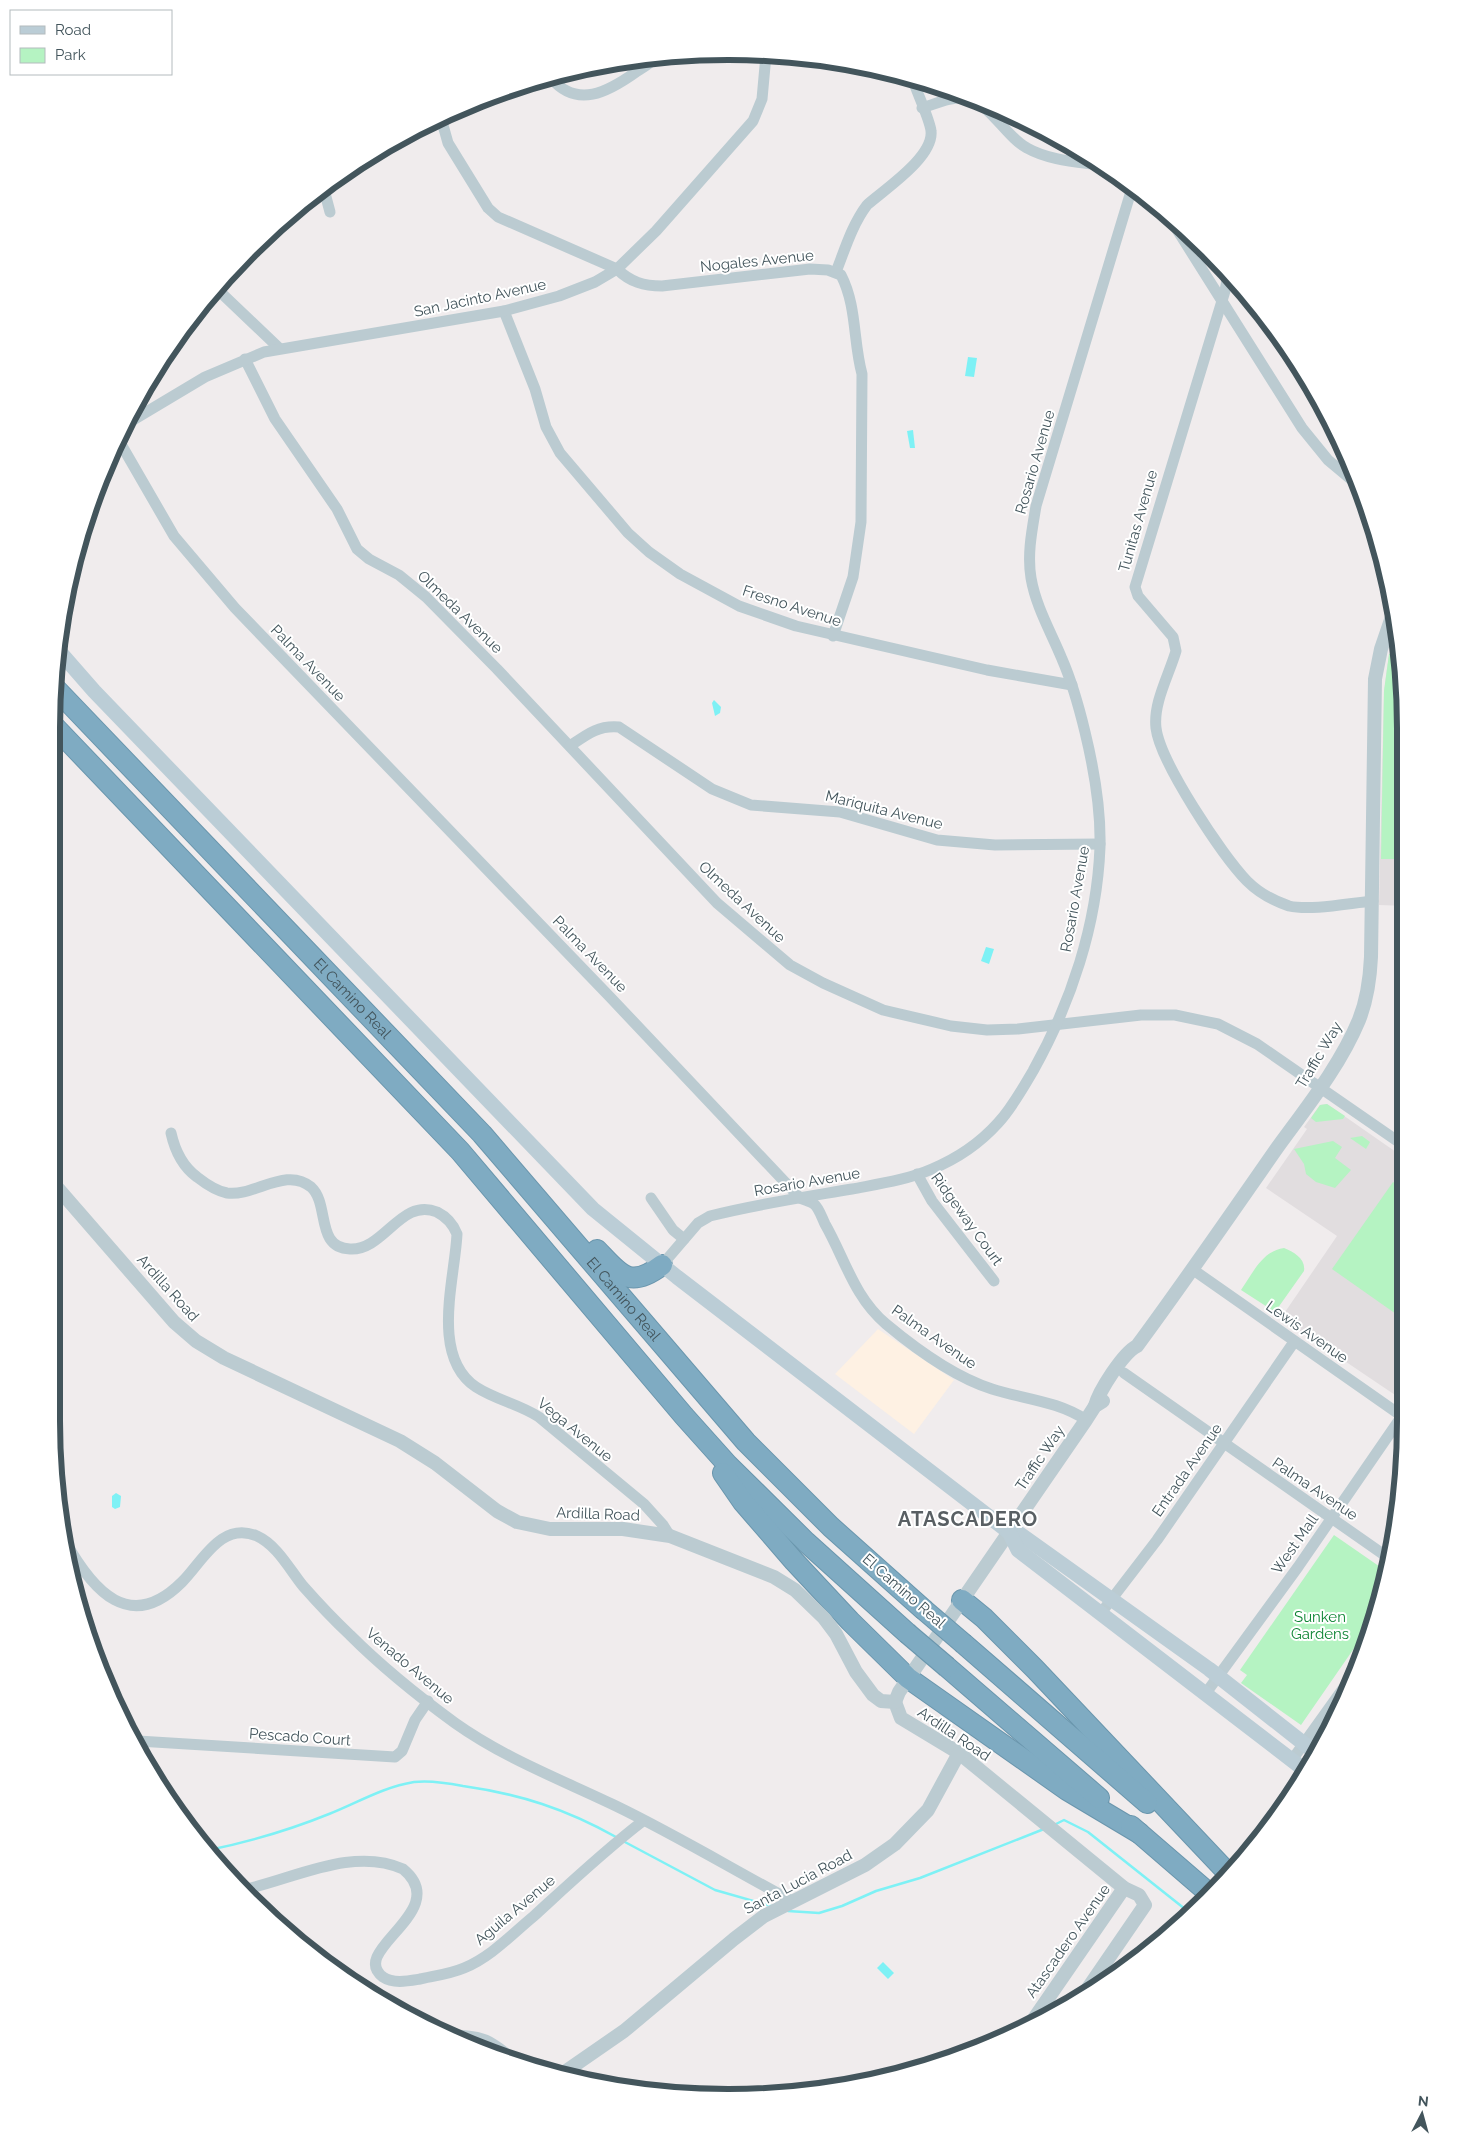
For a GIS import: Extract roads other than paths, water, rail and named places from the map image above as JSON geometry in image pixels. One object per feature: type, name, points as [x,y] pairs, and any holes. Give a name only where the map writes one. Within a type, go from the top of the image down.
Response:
[{"type":"highway","name":"El Camino Real","points":[[61,694],[416,1063],[550,1213],[674,1362],[746,1442],[831,1527],[1224,1869]]},
{"type":"highway","name":"El Camino Real","points":[[60,732],[460,1151],[684,1416],[739,1476],[806,1542],[907,1633],[1204,1889]]},
{"type":"highway","points":[[550,1213],[576,1228],[621,1275],[642,1278],[662,1265]]},
{"type":"highway","points":[[684,1416],[743,1502],[827,1597],[908,1678],[1067,1790],[1139,1833]]},
{"type":"highway","points":[[962,1600],[984,1618],[1041,1675],[1224,1869]]},
{"type":"main road","name":"El Camino Real","points":[[64,657],[94,691],[578,1194],[662,1265],[1009,1532],[1018,1550],[1300,1766]]},
{"type":"main road","name":"El Camino Real","points":[[1009,1532],[1020,1534],[1219,1677],[1310,1749]]},
{"type":"street","name":"San Jacinto Avenue","points":[[137,417],[205,377],[245,359],[279,348],[504,311],[578,290],[617,269],[656,231],[753,121],[762,99],[765,61]]},
{"type":"street","points":[[555,83],[559,88],[571,93],[587,96],[607,91],[644,66]]},
{"type":"street","points":[[833,636],[853,577],[861,522],[862,454],[862,374],[857,355],[855,324],[849,291],[841,275],[836,272],[853,227],[861,213],[867,205],[919,160],[927,149],[931,134],[915,87]]},
{"type":"street","points":[[922,108],[954,99]]},
{"type":"street","points":[[988,113],[1015,140],[1026,148],[1052,157],[1082,162]]},
{"type":"street","name":"Nogales Avenue","points":[[443,125],[448,144],[488,208],[518,227],[617,269],[632,280],[652,286],[810,269],[836,272]]},
{"type":"street","name":"Rosario Avenue","points":[[662,1265],[698,1223],[710,1216],[877,1184],[931,1170],[960,1154],[981,1140],[1000,1122],[1021,1092],[1056,1026],[1075,978],[1094,896],[1100,844],[1100,814],[1086,734],[1072,685],[1038,604],[1031,578],[1029,552],[1036,506],[1130,194]]},
{"type":"street","points":[[325,196],[330,212]]},
{"type":"street","points":[[1188,243],[1221,301],[1228,308],[1302,428],[1328,460],[1347,476]]},
{"type":"street","points":[[1221,301],[1226,282]]},
{"type":"street","points":[[222,293],[279,348]]},
{"type":"street","name":"Tunitas Avenue","points":[[1221,301],[1135,587],[1138,596],[1173,637],[1176,645],[1176,651],[1156,720],[1159,744],[1175,777],[1225,853],[1247,881],[1258,890],[1279,902],[1298,907],[1373,901]]},
{"type":"street","name":"Fresno Avenue","points":[[504,311],[535,389],[546,428],[560,453],[628,533],[648,552],[708,591],[772,619],[833,636],[987,670],[1072,685]]},
{"type":"street","name":"Olmeda Avenue","points":[[245,359],[275,419],[337,509],[357,549],[369,559],[398,575],[426,597],[570,746],[717,903],[790,965],[854,998],[883,1010],[951,1026],[987,1030],[1056,1026],[1160,1014],[1204,1020],[1245,1036],[1397,1141]]},
{"type":"street","name":"Palma Avenue","points":[[123,447],[174,536],[235,608],[610,997],[800,1198],[814,1204],[832,1237],[854,1285],[868,1305],[885,1323],[944,1366],[974,1382],[998,1391],[1069,1410],[1086,1420]]},
{"type":"street","name":"Traffic Way","points":[[1095,1406],[1103,1401],[1124,1374],[1136,1352],[1137,1346],[1320,1087],[1347,1044],[1364,1004],[1370,973],[1373,901],[1375,679],[1381,649],[1389,627]]},
{"type":"street","name":"Mariquita Avenue","points":[[570,746],[598,729],[607,726],[619,727],[712,790],[751,805],[840,812],[937,840],[1005,845],[1100,844]]},
{"type":"street","name":"Vega Avenue","points":[[171,1133],[173,1144],[184,1164],[200,1180],[217,1190],[241,1193],[268,1184],[292,1180],[311,1187],[316,1193],[329,1236],[333,1243],[350,1250],[367,1245],[411,1213],[420,1210],[435,1211],[444,1216],[457,1234],[450,1290],[449,1323],[456,1362],[464,1377],[478,1389],[521,1407],[539,1417],[644,1504],[663,1525],[670,1536]]},
{"type":"street","name":"Ridgeway Court","points":[[917,1174],[932,1201],[994,1281]]},
{"type":"street","name":"Ardilla Road","points":[[60,1191],[174,1322],[196,1341],[224,1358],[400,1441],[435,1463],[505,1516],[517,1522],[550,1529],[623,1529],[670,1536],[762,1571],[796,1590],[824,1618],[836,1634],[856,1672],[873,1695],[881,1701],[895,1702],[901,1718],[959,1753],[1124,1888]]},
{"type":"street","points":[[651,1198],[673,1230],[684,1239]]},
{"type":"street","name":"Lewis Avenue","points":[[1192,1269],[1294,1342],[1397,1410]]},
{"type":"street","name":"Entrada Avenue","points":[[1101,1613],[1156,1540],[1294,1342]]},
{"type":"street","name":"Traffic Way","points":[[895,1702],[908,1678],[1086,1420],[1095,1406],[1097,1398],[1115,1371],[1131,1349],[1137,1346]]},
{"type":"street","name":"Palma Avenue","points":[[1124,1374],[1383,1554]]},
{"type":"street","name":"West Mall","points":[[1206,1693],[1332,1519],[1397,1425]]},
{"type":"street","name":"Venado Avenue","points":[[74,1556],[107,1595],[121,1603],[141,1606],[164,1598],[184,1580],[205,1552],[221,1539],[241,1533],[258,1536],[272,1546],[304,1586],[351,1636],[402,1682],[456,1724],[518,1760],[643,1821],[792,1901]]},
{"type":"street","points":[[1292,1760],[1335,1700]]},
{"type":"street","name":"Pescado Court","points":[[143,1742],[395,1757],[402,1750],[415,1720],[428,1701]]},
{"type":"street","name":"Santa Lucia Road","points":[[569,2069],[624,2031],[747,1928],[792,1901],[866,1865],[907,1835],[936,1798],[959,1753]]},
{"type":"street","name":"Aguila Avenue","points":[[251,1888],[336,1864],[375,1862],[403,1868],[408,1872],[416,1888],[417,1902],[414,1911],[380,1950],[375,1960],[376,1968],[388,1980],[406,1982],[463,1969],[492,1951],[618,1840],[643,1821]]},
{"type":"street","name":"Atascadero Avenue","points":[[1037,2013],[1124,1888],[1139,1895],[1145,1905],[1094,1980]]},
{"type":"street","points":[[466,2035],[486,2038],[499,2048]]},
{"type":"water","points":[[968,357],[977,358],[974,377],[965,376]]},
{"type":"water","points":[[913,430],[915,448],[910,448],[907,431]]},
{"type":"water","points":[[714,700],[721,707],[720,713],[715,716],[712,703]]},
{"type":"water","points":[[986,947],[994,949],[989,964],[981,961]]},
{"type":"water","points":[[116,1493],[121,1496],[120,1507],[115,1509],[112,1507],[112,1496]]},
{"type":"water","points":[[883,1962],[894,1973],[888,1979],[877,1968]]},
{"type":"waterway","points":[[216,1848],[285,1830],[315,1820],[403,1784],[420,1781],[484,1789],[523,1798],[579,1818],[616,1837]]},
{"type":"waterway","points":[[1054,1825],[1064,1820],[1088,1832],[1184,1909]]},
{"type":"waterway","points":[[788,1911],[819,1913],[842,1906],[876,1891],[920,1878],[1044,1829]]},
{"type":"waterway","points":[[623,1841],[715,1890],[771,1906]]},
{"type":"district","name":"ATASCADERO","points":[[968,1519]]},
{"type":"park label","name":"Sunken Gardens","points":[[1320,1626]]}]
